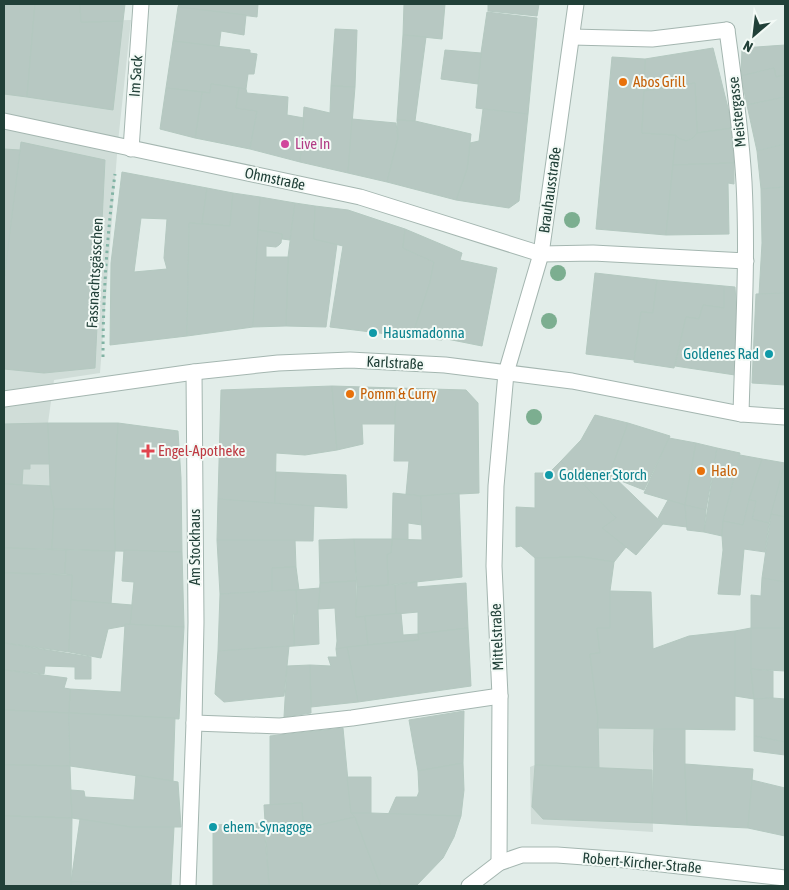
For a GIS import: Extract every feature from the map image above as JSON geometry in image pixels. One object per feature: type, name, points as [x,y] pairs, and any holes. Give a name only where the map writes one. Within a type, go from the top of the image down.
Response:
[{"type":"street","name":"Im Sack","points":[[131,149],[141,4]]},
{"type":"street","name":"Brauhausstraße","points":[[506,373],[541,254],[576,4]]},
{"type":"street","name":"Meistergasse","points":[[572,37],[652,39],[727,30],[740,132],[744,183],[746,261],[741,414]]},
{"type":"street","name":"Ohmstraße","points":[[4,121],[360,197],[541,254]]},
{"type":"street","points":[[541,254],[593,253],[746,261]]},
{"type":"street","name":"Karlstraße","points":[[4,399],[194,372],[278,363],[350,360],[445,365],[572,381],[741,414],[785,417]]},
{"type":"street","name":"Am Stockhaus","points":[[188,886],[196,612],[194,372]]},
{"type":"street","name":"Mittelstraße","points":[[499,863],[500,696],[494,566],[496,496],[506,373]]},
{"type":"street","points":[[194,723],[280,726],[352,718],[500,696]]},
{"type":"street","name":"Robert-Kircher-Straße","points":[[499,863],[522,855],[557,855],[626,860],[785,878]]},
{"type":"street","points":[[469,886],[499,863]]},
{"type":"path","name":"Fassnachtsgässchen","points":[[103,385],[103,299],[107,231],[115,172]]},
{"type":"shaded area","points":[[4,4],[80,4],[81,21],[131,20],[118,142],[100,373],[54,380],[48,423],[50,486],[4,484]]},
{"type":"shaded area","points":[[597,728],[654,729],[652,770],[653,832],[531,824],[530,767],[535,765],[599,769]]},
{"type":"building","points":[[4,4],[35,4],[27,97],[4,94]]},
{"type":"building","points":[[35,4],[80,4],[81,22],[123,21],[113,110],[27,97]]},
{"type":"building","points":[[80,4],[125,4],[123,21],[81,22]]},
{"type":"building","points":[[179,4],[258,4],[257,17],[178,7]]},
{"type":"building","points":[[404,4],[445,4],[442,39],[403,35]]},
{"type":"building","points":[[488,4],[539,4],[537,16],[488,11]]},
{"type":"building","points":[[178,7],[246,15],[244,35],[221,31],[219,47],[173,41]]},
{"type":"building","points":[[487,12],[537,18],[528,114],[476,108]]},
{"type":"building","points":[[335,29],[357,30],[355,87],[331,86]]},
{"type":"building","points":[[403,35],[426,37],[415,121],[397,120]]},
{"type":"building","points":[[173,41],[250,50],[250,53],[257,54],[254,74],[248,74],[246,89],[211,84],[210,93],[166,88]]},
{"type":"building","points":[[785,45],[785,75],[776,77],[774,68],[741,76],[742,48]]},
{"type":"building","points":[[713,48],[733,128],[697,133],[695,83],[644,91],[645,59]]},
{"type":"building","points":[[445,50],[481,53],[478,84],[441,79]]},
{"type":"building","points":[[612,57],[645,59],[642,133],[676,135],[666,235],[596,229]]},
{"type":"building","points":[[774,68],[776,77],[785,75],[785,97],[747,105],[741,76]]},
{"type":"building","points":[[695,83],[697,133],[695,137],[686,141],[678,138],[676,135],[642,133],[644,91]]},
{"type":"building","points":[[211,84],[239,88],[236,108],[257,111],[250,149],[195,138],[202,92],[210,93]]},
{"type":"building","points":[[331,86],[355,87],[348,173],[300,162],[304,107],[330,113]]},
{"type":"building","points":[[166,88],[202,92],[195,138],[160,129]]},
{"type":"building","points":[[239,88],[246,89],[247,93],[288,97],[287,115],[304,118],[300,162],[250,149],[257,111],[236,108]]},
{"type":"building","points":[[785,97],[785,144],[757,151],[747,105]]},
{"type":"building","points":[[483,109],[528,114],[519,201],[509,208],[456,200],[467,169],[470,143],[479,141]]},
{"type":"building","points":[[352,119],[396,123],[398,138],[387,182],[348,173]]},
{"type":"building","points":[[397,120],[415,121],[471,134],[467,169],[456,200],[387,182],[398,138]]},
{"type":"building","points":[[733,128],[734,163],[673,165],[676,135],[678,138],[686,141],[692,139],[697,133]]},
{"type":"building","points":[[21,142],[105,160],[95,368],[44,373],[4,369],[4,280]]},
{"type":"building","points":[[785,144],[785,187],[761,189],[757,151]]},
{"type":"building","points":[[4,149],[20,150],[4,280]]},
{"type":"building","points":[[734,163],[734,184],[728,183],[729,234],[666,235],[673,165]]},
{"type":"building","points":[[122,172],[207,188],[202,224],[189,223],[187,336],[110,345],[111,263]],"holes":[[[141,218],[167,219],[164,258],[167,269],[134,272]]]},
{"type":"building","points":[[785,187],[785,293],[759,295],[762,243],[761,189]]},
{"type":"building","points":[[207,188],[233,193],[230,226],[202,224]]},
{"type":"building","points":[[233,193],[260,197],[253,327],[187,336],[189,223],[230,226]]},
{"type":"building","points":[[260,197],[295,203],[290,240],[282,239],[282,234],[258,230]]},
{"type":"building","points":[[295,203],[315,206],[314,239],[337,244],[326,327],[286,326],[288,257]]},
{"type":"building","points":[[315,206],[348,210],[405,229],[403,248],[434,262],[430,282],[412,337],[330,327],[343,246],[314,239]]},
{"type":"building","points":[[405,229],[462,253],[460,260],[497,268],[482,346],[442,338],[442,340],[412,337],[430,282],[434,262],[403,248]]},
{"type":"building","points":[[258,230],[282,234],[279,245],[276,247],[266,246],[266,257],[288,257],[286,326],[253,327]]},
{"type":"building","points":[[595,273],[657,280],[653,313],[641,312],[634,360],[586,354]]},
{"type":"building","points":[[657,280],[724,286],[724,308],[703,305],[699,319],[686,317],[674,368],[634,362],[641,312],[653,313]]},
{"type":"building","points":[[724,286],[735,287],[737,317],[735,375],[675,366],[686,317],[699,319],[703,305],[724,308]]},
{"type":"building","name":"Goldenes Rad","points":[[785,293],[785,385],[752,383],[756,294]]},
{"type":"building","points":[[332,386],[337,450],[305,455],[276,453],[275,504],[218,499],[221,390]]},
{"type":"building","points":[[332,386],[396,388],[395,424],[362,424],[363,444],[337,450]]},
{"type":"building","points":[[396,388],[466,390],[478,403],[479,493],[421,496],[406,494],[409,461],[394,461]]},
{"type":"building","points":[[595,415],[628,423],[610,473],[663,524],[636,555],[602,528],[616,518],[561,461],[581,440]]},
{"type":"building","points":[[48,423],[50,464],[30,464],[30,469],[23,469],[22,485],[4,484],[4,424]]},
{"type":"building","points":[[48,423],[118,423],[114,509],[54,509],[50,486]]},
{"type":"building","points":[[118,423],[178,431],[182,552],[115,551],[114,509]]},
{"type":"building","points":[[628,423],[670,436],[644,490],[616,479],[610,473]]},
{"type":"building","points":[[669,438],[696,443],[685,505],[644,493]]},
{"type":"building","points":[[696,443],[717,448],[706,510],[685,505]]},
{"type":"building","points":[[717,448],[740,453],[723,521],[722,536],[704,532]]},
{"type":"building","points":[[740,455],[762,459],[743,525],[723,521]]},
{"type":"building","points":[[762,459],[785,463],[769,523],[752,519],[756,501],[749,500]]},
{"type":"building","points":[[561,461],[616,518],[602,528],[626,547],[614,562],[582,557],[535,558],[521,546],[516,547],[516,507],[535,508],[535,473],[549,473]]},
{"type":"building","points":[[785,463],[785,517],[771,514]]},
{"type":"building","points":[[276,472],[346,475],[347,508],[275,504]]},
{"type":"building","points":[[4,484],[50,486],[54,509],[52,549],[4,548]]},
{"type":"building","points":[[393,493],[421,496],[422,525],[408,523],[408,540],[392,539]]},
{"type":"building","points":[[459,493],[462,577],[388,585],[387,554],[391,553],[392,539],[422,540],[421,496]]},
{"type":"building","points":[[218,499],[314,506],[313,541],[217,540]]},
{"type":"building","points":[[668,500],[685,505],[687,527],[663,524],[658,518]]},
{"type":"building","points":[[749,500],[756,501],[752,519],[769,523],[765,552],[744,549],[740,595],[718,594],[723,550],[723,521],[743,525]]},
{"type":"building","points":[[685,505],[706,510],[704,532],[687,530]]},
{"type":"building","points":[[54,509],[114,509],[115,551],[52,549]]},
{"type":"building","points":[[771,514],[785,517],[785,582],[762,578]]},
{"type":"building","points":[[354,539],[392,539],[391,553],[387,554],[388,585],[357,587]]},
{"type":"building","points":[[354,539],[356,581],[320,583],[319,540]]},
{"type":"building","points":[[217,540],[295,540],[296,567],[272,568],[272,591],[220,594]]},
{"type":"building","points":[[4,548],[66,550],[65,574],[4,573]]},
{"type":"building","points":[[66,550],[115,551],[111,604],[71,600],[72,575],[65,574]]},
{"type":"building","points":[[124,550],[182,552],[184,627],[130,625],[134,582],[122,581]]},
{"type":"building","points":[[582,557],[614,562],[610,591],[610,628],[597,628],[600,653],[590,654],[598,718],[599,769],[535,765],[535,558]]},
{"type":"building","points":[[296,567],[299,590],[272,591],[272,568]]},
{"type":"building","points":[[4,573],[72,575],[69,652],[4,643]]},
{"type":"building","points":[[762,578],[785,582],[785,628],[751,628],[751,595],[761,596]]},
{"type":"building","points":[[356,581],[356,617],[365,616],[368,645],[336,649],[335,608],[318,609],[320,583]]},
{"type":"building","points":[[417,582],[417,587],[466,583],[468,628],[418,634],[418,612],[396,614],[395,585]]},
{"type":"building","points":[[395,585],[396,614],[356,617],[357,587]]},
{"type":"building","points":[[320,588],[318,609],[319,644],[294,646],[294,614],[297,614],[296,590]]},
{"type":"building","points":[[296,590],[297,614],[293,614],[294,646],[218,651],[220,594]]},
{"type":"building","points":[[610,591],[651,592],[653,649],[689,636],[735,631],[735,730],[597,728],[598,718],[590,654],[600,653],[597,628],[610,628]]},
{"type":"building","points":[[71,600],[132,605],[130,625],[108,629],[101,658],[69,652]]},
{"type":"building","points":[[401,613],[403,635],[418,634],[419,640],[368,645],[365,616]]},
{"type":"building","points":[[125,624],[184,627],[179,719],[69,713],[70,689],[121,692]]},
{"type":"building","points":[[468,628],[471,686],[358,702],[347,647],[419,640],[418,634]]},
{"type":"building","points":[[751,628],[751,669],[754,699],[735,696],[735,631]]},
{"type":"building","points":[[751,628],[785,628],[785,671],[751,669]]},
{"type":"building","points":[[4,643],[91,657],[91,679],[75,679],[75,667],[45,666],[44,674],[4,670]]},
{"type":"building","points":[[289,646],[284,696],[224,702],[215,694],[218,651]]},
{"type":"building","points":[[347,647],[358,702],[311,707],[310,665],[331,666],[328,657],[337,657],[336,649]]},
{"type":"building","points":[[310,665],[311,713],[284,717],[287,666]]},
{"type":"building","points":[[751,669],[773,671],[773,698],[754,699]]},
{"type":"building","points":[[4,670],[67,678],[64,688],[70,689],[69,713],[4,710]]},
{"type":"building","points":[[754,699],[785,699],[785,742],[754,736]]},
{"type":"building","points":[[4,710],[69,713],[70,766],[4,765]]},
{"type":"building","points":[[464,711],[463,763],[418,771],[409,720]]},
{"type":"building","points":[[69,713],[175,718],[173,781],[70,766]]},
{"type":"building","points":[[343,728],[351,813],[355,817],[303,829],[302,803],[270,805],[270,736]]},
{"type":"building","points":[[654,729],[685,729],[687,825],[652,823]]},
{"type":"building","points":[[754,736],[785,742],[785,755],[754,751]]},
{"type":"building","points":[[463,763],[464,790],[461,816],[388,815],[396,797],[417,797],[419,792],[418,771]]},
{"type":"building","points":[[685,764],[753,769],[748,828],[687,825]]},
{"type":"building","points":[[4,765],[70,766],[72,818],[4,816]]},
{"type":"building","points":[[535,765],[652,770],[652,823],[543,819],[532,807]]},
{"type":"building","points":[[136,775],[178,782],[181,827],[130,827],[72,818],[71,790],[84,791],[85,797],[134,800]]},
{"type":"building","points":[[347,777],[371,777],[371,813],[351,813]]},
{"type":"building","points":[[752,780],[785,788],[785,836],[748,828]]},
{"type":"building","points":[[302,803],[303,829],[355,817],[381,886],[269,886],[264,805]]},
{"type":"building","points":[[351,813],[461,816],[454,837],[443,858],[416,886],[381,886],[355,817]]},
{"type":"building","points":[[4,816],[72,818],[71,886],[4,886]]},
{"type":"building","points":[[80,819],[130,827],[174,827],[171,884],[71,882]]},
{"type":"building","points":[[264,823],[269,885],[213,886],[213,825]]},
{"type":"building","points":[[71,882],[171,884],[171,886],[71,886]]},
{"type":"place","name":"Abos Grill","points":[[623,82]]},
{"type":"place","name":"Live In","points":[[285,144]]},
{"type":"place","name":"Hausmadonna","points":[[373,333]]},
{"type":"place","name":"Goldenes Rad","points":[[769,354]]},
{"type":"place","name":"Pomm & Curry","points":[[350,394]]},
{"type":"place","name":"Engel-Apotheke","points":[[148,451]]},
{"type":"place","name":"Halo","points":[[701,471]]},
{"type":"place","name":"Goldener Storch","points":[[549,475]]},
{"type":"place","name":"ehem. Synagoge","points":[[213,827]]}]
